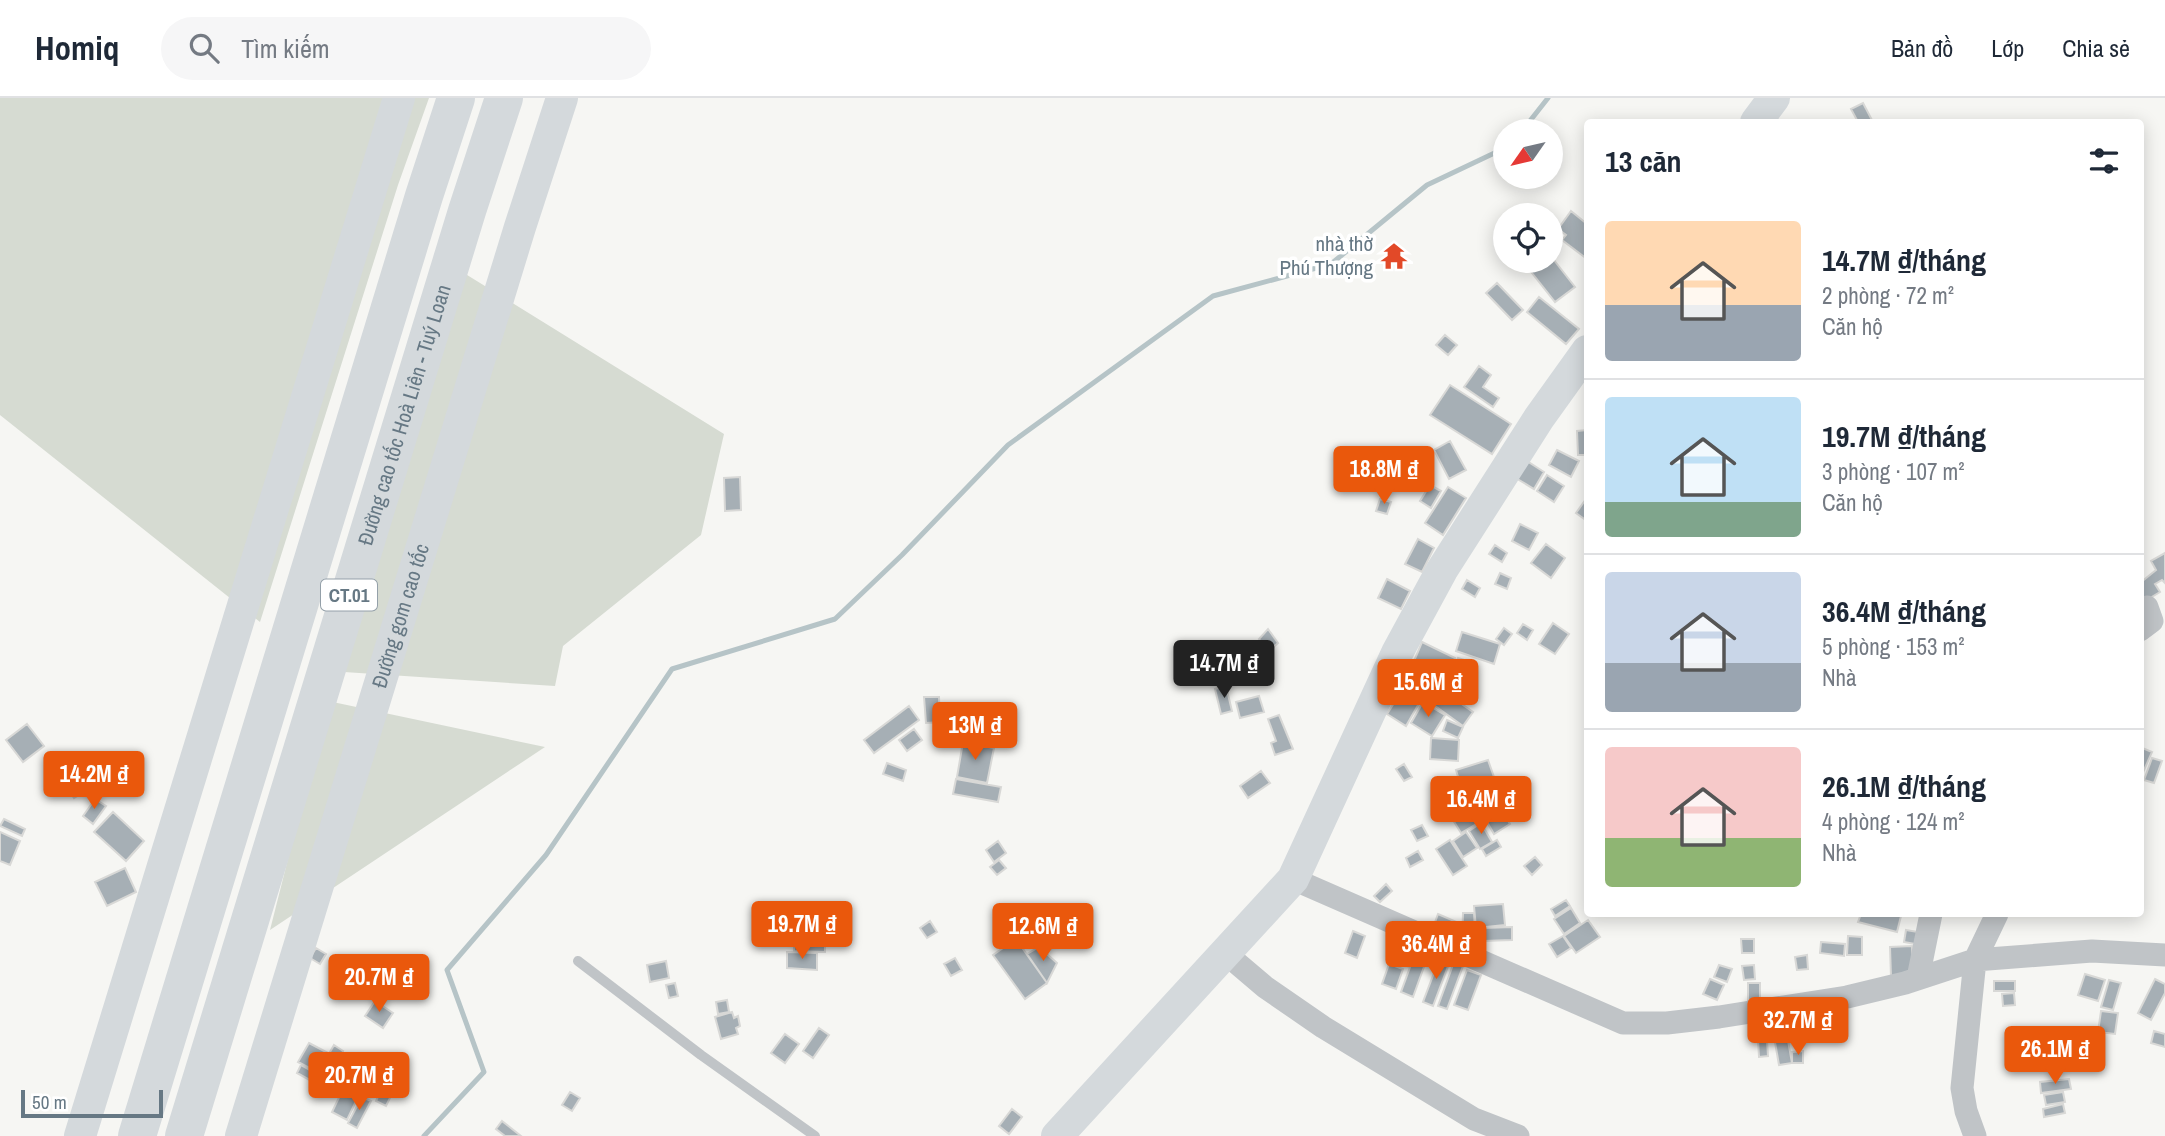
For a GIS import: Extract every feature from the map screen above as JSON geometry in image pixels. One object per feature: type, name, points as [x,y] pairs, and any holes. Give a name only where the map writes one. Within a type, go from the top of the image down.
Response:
[{"type":"highway","name":"CT.01","points":[[137,1136],[456,98]]},
{"type":"highway","name":"Đường cao tốc Hoà Liên - Tuý Loan","points":[[184,1136],[504,98]]},
{"type":"main road","points":[[80,1136],[398,98]]},
{"type":"main road","name":"Đường gom cao tốc","points":[[242,1136],[520,227],[562,98]]},
{"type":"main road","points":[[1758,119],[1774,98]]},
{"type":"main road","points":[[1057,1136],[1293,879],[1396,653],[1429,593],[1539,418],[1584,362]]},
{"type":"street","points":[[1293,879],[1623,1023],[1667,1023],[1847,997],[1905,983],[1975,960],[2092,951],[2165,955]]},
{"type":"street","points":[[1918,978],[1930,917]]},
{"type":"street","points":[[1975,1136],[1966,1111],[1962,1088],[1975,960],[1996,917]]},
{"type":"street","points":[[1225,953],[1265,986],[1323,1027],[1474,1119],[1518,1136]]},
{"type":"lane","points":[[578,961],[701,1055],[815,1136]]},
{"type":"shaded area","points":[[0,98],[429,98],[398,185],[260,622],[0,415]]},
{"type":"shaded area","points":[[459,270],[724,434],[701,535],[563,646],[555,686],[329,671]]},
{"type":"shaded area","points":[[328,701],[545,747],[270,930]]},
{"type":"building","points":[[1863,103],[1871,119],[1856,119],[1851,109]]},
{"type":"building","points":[[1571,211],[1584,222],[1584,257],[1563,241],[1566,235],[1563,233],[1563,222]]},
{"type":"building","points":[[1563,272],[1575,287],[1555,302],[1532,273]]},
{"type":"building","points":[[1497,283],[1523,310],[1512,320],[1486,293]]},
{"type":"building","points":[[1539,297],[1579,329],[1566,344],[1527,312]]},
{"type":"building","points":[[1445,335],[1457,345],[1448,355],[1436,345]]},
{"type":"building","points":[[1479,366],[1491,375],[1483,387],[1499,398],[1493,407],[1464,387]]},
{"type":"building","points":[[1450,385],[1511,424],[1492,454],[1430,415]]},
{"type":"building","points":[[1584,430],[1584,455],[1578,455],[1577,431]]},
{"type":"building","points":[[1450,441],[1466,470],[1449,479],[1434,450]]},
{"type":"building","points":[[1557,450],[1579,461],[1571,477],[1549,465]]},
{"type":"building","points":[[1524,459],[1544,472],[1534,489],[1514,477]]},
{"type":"building","points":[[1547,475],[1564,486],[1554,502],[1537,491]]},
{"type":"building","points":[[740,477],[741,510],[725,511],[724,478]]},
{"type":"building","points":[[1430,485],[1441,491],[1431,508],[1420,501]]},
{"type":"building","points":[[1448,487],[1466,498],[1443,535],[1425,523]]},
{"type":"building","points":[[1380,499],[1391,502],[1387,514],[1376,511]]},
{"type":"building","points":[[1584,502],[1584,519],[1576,513]]},
{"type":"building","points":[[1520,524],[1538,533],[1529,550],[1512,541]]},
{"type":"building","points":[[1418,539],[1434,548],[1422,572],[1405,564]]},
{"type":"building","points":[[1546,544],[1565,558],[1551,578],[1531,563]]},
{"type":"building","points":[[1495,545],[1507,553],[1502,562],[1489,554]]},
{"type":"building","points":[[2165,553],[2165,583],[2162,580],[2155,584],[2160,592],[2145,601],[2144,580],[2156,570],[2151,561]]},
{"type":"building","points":[[1500,573],[1511,578],[1507,589],[1495,584]]},
{"type":"building","points":[[1387,579],[1410,591],[1401,609],[1378,598]]},
{"type":"building","points":[[1467,580],[1480,588],[1475,597],[1462,589]]},
{"type":"building","points":[[1553,623],[1569,634],[1555,654],[1539,644]]},
{"type":"building","points":[[1523,624],[1533,630],[1527,640],[1517,633]]},
{"type":"building","points":[[1504,628],[1512,634],[1504,645],[1496,639]]},
{"type":"building","points":[[1268,629],[1278,643],[1271,649],[1266,642],[1263,644],[1259,639]]},
{"type":"building","points":[[1462,632],[1500,644],[1494,664],[1456,651]]},
{"type":"building","points":[[1422,642],[1455,658],[1447,676],[1414,661]]},
{"type":"building","points":[[1458,658],[1476,664],[1473,673],[1463,670],[1461,674],[1453,672]]},
{"type":"building","points":[[1424,666],[1445,677],[1440,686],[1419,674]]},
{"type":"building","points":[[1433,684],[1473,712],[1463,726],[1424,698]]},
{"type":"building","points":[[1226,686],[1232,711],[1221,714],[1215,689]]},
{"type":"building","points":[[1403,689],[1421,700],[1406,726],[1387,714]]},
{"type":"building","points":[[1259,696],[1264,712],[1240,718],[1236,702]]},
{"type":"building","points":[[924,697],[939,697],[940,722],[926,723]]},
{"type":"building","points":[[1423,702],[1445,715],[1432,736],[1411,723]]},
{"type":"building","points":[[909,706],[919,720],[874,753],[864,740]]},
{"type":"building","points":[[943,709],[970,710],[969,725],[943,724]]},
{"type":"building","points":[[1279,715],[1293,749],[1275,755],[1271,743],[1276,741],[1268,719]]},
{"type":"building","points":[[1447,720],[1463,727],[1458,738],[1443,731]]},
{"type":"building","points":[[27,724],[44,746],[23,762],[6,740]]},
{"type":"building","points":[[914,729],[922,740],[907,751],[899,740]]},
{"type":"building","points":[[971,731],[988,734],[986,745],[969,742]]},
{"type":"building","points":[[1431,738],[1459,740],[1458,761],[1430,759]]},
{"type":"building","points":[[963,742],[994,748],[987,783],[957,777]]},
{"type":"building","points":[[2144,749],[2152,752],[2144,770]]},
{"type":"building","points":[[2152,758],[2162,761],[2154,783],[2144,780]]},
{"type":"building","points":[[1488,760],[1494,777],[1461,787],[1456,770]]},
{"type":"building","points":[[887,763],[906,770],[903,781],[883,774]]},
{"type":"building","points":[[1404,764],[1412,777],[1404,781],[1396,769]]},
{"type":"building","points":[[73,771],[85,791],[74,798],[62,778]]},
{"type":"building","points":[[1261,771],[1270,783],[1248,798],[1240,786]]},
{"type":"building","points":[[956,779],[1001,787],[998,802],[953,794]]},
{"type":"building","points":[[1499,790],[1508,806],[1492,816],[1482,801]]},
{"type":"building","points":[[1478,797],[1487,812],[1476,819],[1467,804]]},
{"type":"building","points":[[95,799],[106,806],[93,824],[83,816]]},
{"type":"building","points":[[1469,810],[1478,823],[1461,833],[1453,820]]},
{"type":"building","points":[[113,812],[144,841],[126,861],[94,832]]},
{"type":"building","points":[[1503,812],[1510,824],[1494,834],[1487,822]]},
{"type":"building","points":[[4,819],[25,829],[22,836],[0,826]]},
{"type":"building","points":[[1481,823],[1492,842],[1480,849],[1469,831]]},
{"type":"building","points":[[1422,825],[1428,836],[1417,841],[1411,830]]},
{"type":"building","points":[[0,832],[20,841],[10,865],[0,861]]},
{"type":"building","points":[[1466,832],[1477,848],[1463,857],[1453,841]]},
{"type":"building","points":[[1450,840],[1467,866],[1453,875],[1436,849]]},
{"type":"building","points":[[1497,840],[1501,847],[1486,856],[1482,849]]},
{"type":"building","points":[[998,841],[1006,853],[994,862],[986,850]]},
{"type":"building","points":[[1418,851],[1423,860],[1410,867],[1406,858]]},
{"type":"building","points":[[1535,857],[1542,865],[1532,875],[1524,866]]},
{"type":"building","points":[[999,860],[1006,868],[997,875],[990,867]]},
{"type":"building","points":[[125,868],[136,892],[107,906],[95,882]]},
{"type":"building","points":[[1386,884],[1392,891],[1380,902],[1374,896]]},
{"type":"building","points":[[1566,900],[1570,906],[1555,916],[1551,909]]},
{"type":"building","points":[[1503,904],[1505,925],[1476,928],[1474,906]]},
{"type":"building","points":[[1058,906],[1067,916],[1051,929],[1043,920]]},
{"type":"building","points":[[1571,908],[1580,923],[1564,934],[1554,919]]},
{"type":"building","points":[[1463,913],[1474,913],[1475,929],[1481,928],[1482,945],[1462,945]]},
{"type":"building","points":[[1438,914],[1461,924],[1456,935],[1434,925]]},
{"type":"building","points":[[1013,915],[1023,924],[1010,939],[1000,931]]},
{"type":"building","points":[[1860,917],[1901,917],[1897,932],[1858,922]]},
{"type":"building","points":[[1043,920],[1057,943],[1047,952],[1027,930]]},
{"type":"building","points":[[1588,920],[1600,937],[1576,953],[1564,936]]},
{"type":"building","points":[[930,921],[937,932],[927,938],[920,928]]},
{"type":"building","points":[[1512,927],[1512,940],[1483,941],[1483,928]]},
{"type":"building","points":[[1906,930],[1918,932],[1915,944],[1904,942]]},
{"type":"building","points":[[1353,931],[1365,936],[1357,958],[1345,953]]},
{"type":"building","points":[[1563,936],[1571,948],[1557,957],[1549,944]]},
{"type":"building","points":[[1848,936],[1862,937],[1862,955],[1847,955]]},
{"type":"building","points":[[794,938],[825,939],[825,952],[794,951]]},
{"type":"building","points":[[1016,939],[1047,983],[1025,999],[993,955]]},
{"type":"building","points":[[1741,939],[1754,939],[1754,953],[1742,953]]},
{"type":"building","points":[[1821,942],[1845,944],[1844,956],[1820,953]]},
{"type":"building","points":[[1396,945],[1406,949],[1401,963],[1390,960]]},
{"type":"building","points":[[1912,946],[1913,977],[1891,977],[1890,947]]},
{"type":"building","points":[[1039,947],[1057,963],[1047,983],[1027,954]]},
{"type":"building","points":[[316,948],[326,954],[320,964],[310,958]]},
{"type":"building","points":[[787,952],[817,953],[817,970],[787,968]]},
{"type":"building","points":[[1807,955],[1808,969],[1797,970],[1795,957]]},
{"type":"building","points":[[1410,956],[1425,964],[1413,997],[1401,992],[1410,967],[1407,966]]},
{"type":"building","points":[[1440,957],[1450,961],[1433,1006],[1423,1002]]},
{"type":"building","points":[[955,958],[962,970],[951,976],[944,964]]},
{"type":"building","points":[[666,961],[669,978],[650,982],[647,965]]},
{"type":"building","points":[[1454,962],[1463,966],[1447,1009],[1438,1006]]},
{"type":"building","points":[[1389,964],[1403,969],[1396,989],[1382,984]]},
{"type":"building","points":[[1719,965],[1732,969],[1727,982],[1714,977]]},
{"type":"building","points":[[1754,965],[1755,979],[1744,980],[1742,966]]},
{"type":"building","points":[[1467,970],[1481,975],[1468,1010],[1454,1005]]},
{"type":"building","points":[[2085,974],[2105,980],[2098,1001],[2078,995]]},
{"type":"building","points":[[1710,979],[1724,985],[1717,1000],[1703,994]]},
{"type":"building","points":[[2155,979],[2165,984],[2165,993],[2151,1020],[2138,1013]]},
{"type":"building","points":[[2109,980],[2121,983],[2113,1010],[2101,1007]]},
{"type":"building","points":[[1994,981],[2015,981],[2015,991],[1994,991]]},
{"type":"building","points":[[675,983],[678,996],[669,998],[666,985]]},
{"type":"building","points":[[1748,983],[1760,983],[1760,1000],[1748,1000]]},
{"type":"building","points":[[2014,993],[2015,1005],[2003,1006],[2002,994]]},
{"type":"building","points":[[727,1000],[729,1012],[718,1014],[716,1002]]},
{"type":"building","points":[[375,1001],[393,1013],[383,1028],[365,1016]]},
{"type":"building","points":[[2101,1011],[2118,1013],[2115,1034],[2098,1032]]},
{"type":"building","points":[[732,1012],[734,1018],[738,1016],[738,1034],[721,1039],[715,1017]]},
{"type":"building","points":[[1783,1012],[1792,1063],[1779,1065],[1770,1014]]},
{"type":"building","points":[[819,1028],[829,1035],[813,1058],[803,1051]]},
{"type":"building","points":[[2041,1028],[2044,1038],[2010,1049],[2007,1039]]},
{"type":"building","points":[[2154,1031],[2165,1034],[2165,1047],[2151,1043]]},
{"type":"building","points":[[785,1034],[799,1044],[785,1063],[771,1053]]},
{"type":"building","points":[[1758,1040],[1767,1040],[1768,1056],[1759,1057]]},
{"type":"building","points":[[309,1043],[328,1053],[317,1072],[298,1062]]},
{"type":"building","points":[[334,1045],[343,1051],[328,1078],[318,1073]]},
{"type":"building","points":[[1803,1051],[1803,1063],[1792,1063],[1792,1052]]},
{"type":"building","points":[[301,1065],[321,1076],[317,1084],[297,1073]]},
{"type":"building","points":[[2069,1079],[2071,1089],[2041,1093],[2040,1082]]},
{"type":"building","points":[[343,1089],[358,1097],[347,1120],[332,1112]]},
{"type":"building","points":[[381,1090],[391,1096],[386,1106],[376,1101]]},
{"type":"building","points":[[570,1092],[580,1098],[572,1111],[562,1105]]},
{"type":"building","points":[[2063,1092],[2065,1102],[2046,1105],[2044,1095]]},
{"type":"building","points":[[362,1097],[371,1101],[357,1128],[348,1123]]},
{"type":"building","points":[[2063,1104],[2065,1113],[2044,1117],[2043,1109]]},
{"type":"building","points":[[1012,1109],[1022,1117],[1009,1134],[999,1126]]},
{"type":"building","points":[[502,1121],[521,1136],[505,1136],[496,1129]]},
{"type":"waterway","points":[[1531,119],[1548,98]]},
{"type":"waterway","points":[[424,1136],[484,1072],[447,970],[546,855],[672,669],[835,619],[902,555],[1008,445],[1213,296],[1331,264],[1427,185],[1493,154]]},
{"type":"place","name":"nhà thờ Phú Thượng","points":[[1394,256]]}]
